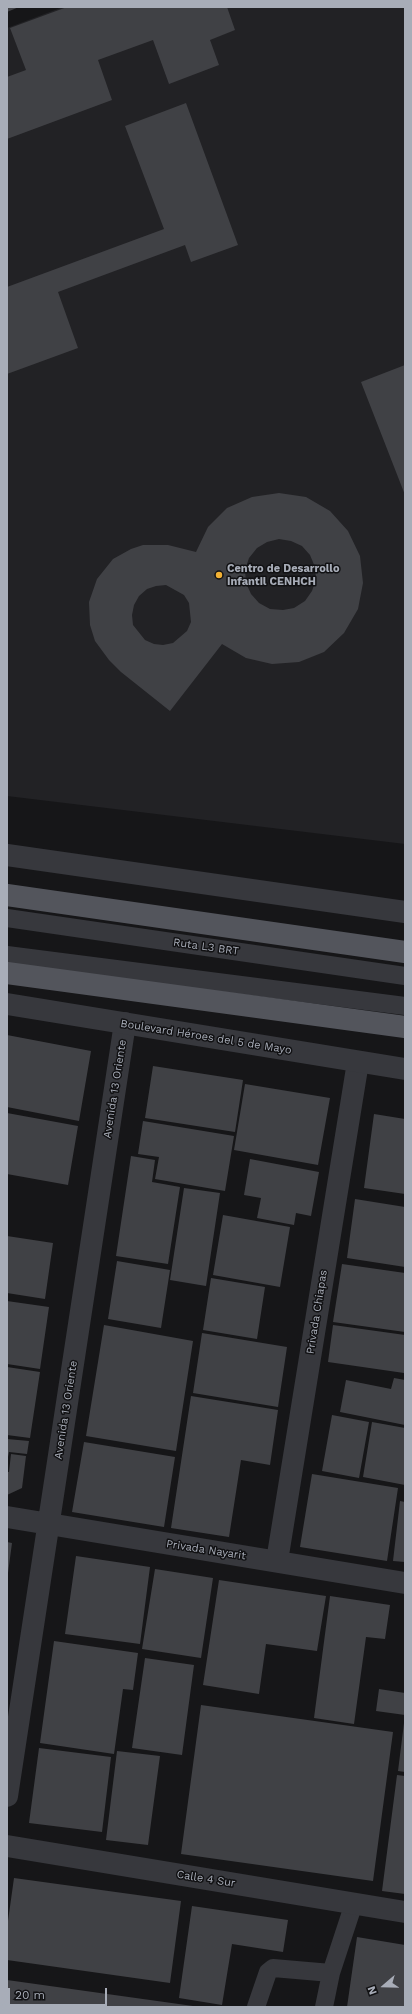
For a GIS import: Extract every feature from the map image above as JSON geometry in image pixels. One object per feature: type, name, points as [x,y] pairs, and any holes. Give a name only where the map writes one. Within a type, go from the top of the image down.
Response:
[{"type":"main road","points":[[7,895],[405,952]]},
{"type":"main road","points":[[7,973],[405,1027]]},
{"type":"street","points":[[7,855],[405,912]]},
{"type":"street","name":"Boulevard Héroes del 5 de Mayo","points":[[7,1004],[405,1069]]},
{"type":"street","name":"Avenida 13 Oriente","points":[[7,1796],[125,1023]]},
{"type":"street","name":"Privada Chiapas","points":[[277,1561],[358,1062]]},
{"type":"street","name":"Privada Nayarit","points":[[7,1517],[405,1583]]},
{"type":"street","name":"Calle 4 Sur","points":[[7,1846],[405,1912]]},
{"type":"lane","name":"Ruta L3 BRT","points":[[7,918],[405,976]]},
{"type":"lane","points":[[7,955],[405,1006]]},
{"type":"lane","points":[[324,2007],[331,1973],[354,1904]]},
{"type":"lane","points":[[256,2007],[268,1972],[273,1968],[331,1973]]},
{"type":"shaded area","points":[[63,7],[405,7],[405,844],[7,796],[7,28]]},
{"type":"building","points":[[7,7],[19,7],[7,12]]},
{"type":"building","points":[[67,7],[227,7],[235,30],[210,40],[219,65],[169,84],[153,40],[98,60],[112,100],[7,139],[7,77],[26,70],[10,28]]},
{"type":"building","points":[[186,103],[238,245],[191,262],[185,245],[58,292],[78,348],[7,374],[7,287],[164,229],[125,126]]},
{"type":"building","points":[[405,365],[405,495],[361,382]]},
{"type":"building","name":"Centro de Desarrollo Infantil CENHCH","points":[[279,493],[306,497],[330,511],[348,531],[360,556],[363,583],[358,609],[344,633],[324,652],[299,662],[272,664],[246,658],[222,644],[170,711],[121,672],[109,660],[95,641],[90,625],[89,602],[97,579],[113,559],[131,549],[143,545],[168,545],[196,552],[208,527],[227,508],[252,497]],"holes":[[[279,539],[291,541],[302,546],[310,555],[315,567],[316,579],[312,591],[305,601],[294,608],[283,610],[270,609],[259,603],[251,594],[246,583],[245,570],[249,558],[257,548],[267,542]],[[166,585],[184,595],[189,603],[191,622],[187,631],[173,643],[163,645],[154,644],[145,640],[133,625],[132,615],[134,605],[139,596],[147,589]]]},
{"type":"building","points":[[7,1035],[91,1051],[79,1121],[7,1107]]},
{"type":"building","points":[[153,1066],[243,1080],[235,1132],[145,1118]]},
{"type":"building","points":[[245,1084],[330,1098],[318,1165],[234,1150]]},
{"type":"building","points":[[7,1113],[78,1126],[68,1185],[7,1174]]},
{"type":"building","points":[[374,1114],[405,1119],[405,1194],[364,1188]]},
{"type":"building","points":[[143,1121],[234,1136],[225,1191],[155,1179],[159,1157],[138,1154]]},
{"type":"building","points":[[131,1156],[155,1160],[152,1182],[180,1187],[168,1264],[116,1256]]},
{"type":"building","points":[[250,1159],[319,1172],[311,1216],[296,1213],[294,1225],[257,1218],[261,1198],[244,1195]]},
{"type":"building","points":[[184,1188],[220,1193],[206,1286],[170,1280]]},
{"type":"building","points":[[355,1199],[405,1207],[405,1267],[347,1258]]},
{"type":"building","points":[[223,1215],[290,1227],[280,1287],[213,1275]]},
{"type":"building","points":[[7,1236],[53,1243],[45,1299],[7,1293]]},
{"type":"building","points":[[117,1261],[170,1270],[161,1328],[108,1319]]},
{"type":"building","points":[[342,1264],[405,1273],[405,1332],[333,1322]]},
{"type":"building","points":[[211,1278],[265,1287],[257,1339],[203,1330]]},
{"type":"building","points":[[7,1301],[49,1307],[40,1369],[7,1364]]},
{"type":"building","points":[[104,1325],[193,1341],[176,1451],[86,1436]]},
{"type":"building","points":[[333,1325],[405,1335],[404,1373],[328,1362]]},
{"type":"building","points":[[202,1333],[287,1347],[278,1407],[193,1393]]},
{"type":"building","points":[[7,1367],[40,1372],[30,1438],[7,1435]]},
{"type":"building","points":[[394,1378],[405,1380],[405,1425],[340,1412],[346,1380],[391,1389]]},
{"type":"building","points":[[191,1396],[278,1410],[270,1465],[241,1460],[229,1537],[171,1528]]},
{"type":"building","points":[[332,1415],[369,1422],[359,1478],[322,1471]]},
{"type":"building","points":[[372,1422],[405,1428],[405,1485],[363,1477]]},
{"type":"building","points":[[7,1439],[29,1441],[27,1454],[9,1452],[7,1462]]},
{"type":"building","points":[[84,1442],[175,1457],[164,1527],[72,1512]]},
{"type":"building","points":[[11,1454],[26,1456],[22,1488],[7,1495],[7,1472],[9,1472]]},
{"type":"building","points":[[312,1474],[398,1488],[387,1561],[300,1547]]},
{"type":"building","points":[[400,1501],[405,1502],[405,1562],[393,1561]]},
{"type":"building","points":[[7,1542],[12,1543],[8,1573],[7,1573]]},
{"type":"building","points":[[76,1556],[150,1567],[140,1644],[65,1634]]},
{"type":"building","points":[[155,1569],[213,1578],[201,1658],[142,1649]]},
{"type":"building","points":[[219,1580],[326,1596],[317,1651],[266,1644],[259,1694],[203,1685]]},
{"type":"building","points":[[330,1596],[390,1605],[385,1639],[366,1637],[354,1724],[314,1718]]},
{"type":"building","points":[[54,1641],[138,1653],[133,1690],[123,1689],[114,1754],[40,1743]]},
{"type":"building","points":[[145,1658],[194,1665],[182,1755],[132,1748]]},
{"type":"building","points":[[379,1689],[405,1693],[405,1715],[376,1711]]},
{"type":"building","points":[[201,1705],[393,1732],[373,1881],[181,1854]]},
{"type":"building","points":[[405,1723],[405,1772],[398,1771]]},
{"type":"building","points":[[39,1748],[111,1757],[102,1832],[29,1823]]},
{"type":"building","points":[[117,1751],[160,1756],[148,1845],[106,1840]]},
{"type":"building","points":[[397,1775],[405,1776],[405,1894],[382,1891]]},
{"type":"building","points":[[14,1878],[181,1901],[170,1983],[7,1960],[7,1928]]},
{"type":"building","points":[[192,1906],[288,1920],[283,1952],[232,1944],[222,2005],[179,1998]]},
{"type":"building","points":[[357,1937],[405,1945],[405,2007],[347,2007]]},
{"type":"building","points":[[7,1980],[193,2006],[193,2007],[7,2007]]},
{"type":"place","name":"Centro de Desarrollo Infantil CENHCH","points":[[219,575]]}]
